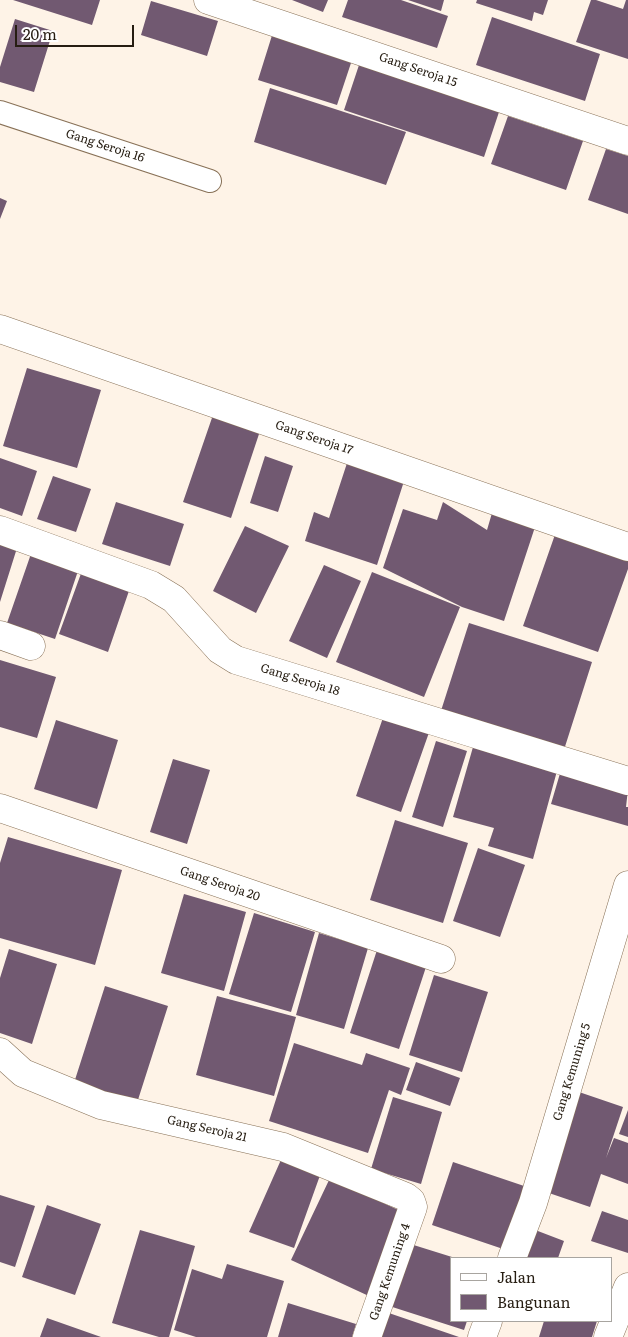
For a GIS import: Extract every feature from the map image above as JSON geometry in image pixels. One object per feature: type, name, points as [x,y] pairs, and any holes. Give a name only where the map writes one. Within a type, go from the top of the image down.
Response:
[{"type":"street","name":"Gang Seroja 15","points":[[208,0],[628,141]]},
{"type":"street","name":"Gang Seroja 17","points":[[0,329],[628,547]]},
{"type":"street","name":"Gang Seroja 18","points":[[0,530],[151,585],[174,598],[220,650],[236,660],[628,781]]},
{"type":"street","points":[[0,635],[31,646]]},
{"type":"street","name":"Gang Seroja 20","points":[[0,808],[441,959]]},
{"type":"street","name":"Gang Kemuning 5","points":[[512,1257],[533,1203],[628,885]]},
{"type":"street","name":"Gang Seroja 21","points":[[0,1052],[23,1073],[101,1105],[284,1147],[406,1197],[411,1202],[413,1208]]},
{"type":"street","name":"Gang Kemuning 4","points":[[367,1337],[413,1208]]},
{"type":"street","points":[[608,1337],[628,1287]]},
{"type":"street","points":[[482,1337],[488,1322]]},
{"type":"lane","name":"Gang Seroja 16","points":[[0,112],[210,181]]},
{"type":"building","points":[[13,0],[100,0],[92,25]]},
{"type":"building","points":[[292,0],[328,0],[323,12]]},
{"type":"building","points":[[348,0],[401,0],[448,16],[437,48],[342,17]]},
{"type":"building","points":[[408,0],[444,0],[441,11]]},
{"type":"building","points":[[477,0],[548,0],[543,15],[534,12],[532,21],[476,3]]},
{"type":"building","points":[[591,0],[623,9],[626,0],[628,0],[628,59],[576,42]]},
{"type":"building","points":[[151,1],[218,21],[207,56],[141,35]]},
{"type":"building","points":[[492,17],[600,54],[585,101],[476,65]]},
{"type":"building","points":[[15,19],[53,31],[34,92],[0,82],[0,67]]},
{"type":"building","points":[[274,29],[354,54],[337,105],[258,80]]},
{"type":"building","points":[[360,62],[500,109],[484,157],[344,110]]},
{"type":"building","points":[[270,88],[406,132],[386,185],[254,142]]},
{"type":"building","points":[[508,116],[583,141],[566,190],[491,164]]},
{"type":"building","points":[[606,149],[628,156],[628,214],[588,200]]},
{"type":"building","points":[[0,198],[7,201],[0,219]]},
{"type":"building","points":[[27,368],[101,390],[77,468],[3,446]]},
{"type":"building","points":[[214,412],[261,428],[231,518],[183,502]]},
{"type":"building","points":[[265,456],[293,466],[278,512],[250,503]]},
{"type":"building","points":[[349,457],[406,475],[377,565],[305,541],[314,512],[329,518]]},
{"type":"building","points":[[0,458],[37,471],[22,516],[0,508]]},
{"type":"building","points":[[53,476],[91,489],[76,532],[37,519]]},
{"type":"building","points":[[116,502],[184,524],[170,566],[102,544]]},
{"type":"building","points":[[443,502],[487,530],[492,513],[535,527],[504,621],[462,607],[383,568],[403,509],[437,520]]},
{"type":"building","points":[[245,526],[289,546],[256,613],[213,591]]},
{"type":"building","points":[[558,526],[628,551],[628,569],[598,652],[523,626]]},
{"type":"building","points":[[0,543],[17,548],[0,602]]},
{"type":"building","points":[[33,548],[80,565],[55,639],[7,623]]},
{"type":"building","points":[[324,565],[361,581],[327,658],[289,641]]},
{"type":"building","points":[[83,568],[131,585],[108,652],[59,634]]},
{"type":"building","points":[[372,572],[460,607],[424,697],[336,662]]},
{"type":"building","points":[[469,623],[592,662],[562,756],[439,717]]},
{"type":"building","points":[[0,660],[56,677],[37,738],[0,727]]},
{"type":"building","points":[[386,709],[432,724],[401,812],[356,796]]},
{"type":"building","points":[[56,720],[118,740],[97,809],[34,789]]},
{"type":"building","points":[[436,741],[467,751],[443,827],[412,817]]},
{"type":"building","points":[[473,747],[557,771],[533,859],[488,846],[494,828],[453,817]]},
{"type":"building","points":[[173,759],[210,770],[187,844],[150,832]]},
{"type":"building","points":[[561,770],[628,789],[626,807],[628,807],[628,826],[551,804]]},
{"type":"building","points":[[395,820],[468,843],[443,923],[370,900]]},
{"type":"building","points":[[8,837],[122,870],[95,965],[0,938],[0,863]]},
{"type":"building","points":[[478,848],[525,865],[500,937],[453,921]]},
{"type":"building","points":[[184,894],[246,912],[224,991],[161,973]]},
{"type":"building","points":[[254,913],[315,932],[291,1012],[229,994]]},
{"type":"building","points":[[319,933],[368,948],[344,1029],[296,1015]]},
{"type":"building","points":[[9,949],[57,964],[32,1044],[0,1033],[0,978]]},
{"type":"building","points":[[377,950],[426,967],[399,1049],[350,1033]]},
{"type":"building","points":[[434,975],[488,992],[462,1072],[409,1055]]},
{"type":"building","points":[[105,986],[168,1006],[136,1106],[73,1086]]},
{"type":"building","points":[[217,996],[296,1017],[274,1096],[196,1075]]},
{"type":"building","points":[[294,1043],[362,1065],[366,1053],[410,1068],[401,1095],[389,1090],[368,1153],[269,1121]]},
{"type":"building","points":[[416,1062],[460,1078],[450,1106],[406,1090]]},
{"type":"building","points":[[579,1092],[623,1107],[606,1158],[614,1138],[628,1143],[628,1184],[601,1174],[590,1207],[546,1192]]},
{"type":"building","points":[[393,1097],[442,1112],[421,1184],[371,1169]]},
{"type":"building","points":[[628,1110],[628,1137],[619,1134]]},
{"type":"building","points":[[284,1153],[323,1167],[294,1248],[249,1232]]},
{"type":"building","points":[[453,1162],[530,1188],[509,1251],[432,1225]]},
{"type":"building","points":[[330,1178],[409,1215],[371,1297],[291,1260]]},
{"type":"building","points":[[0,1195],[35,1206],[15,1267],[0,1262]]},
{"type":"building","points":[[47,1205],[101,1224],[75,1295],[22,1277]]},
{"type":"building","points":[[602,1211],[628,1220],[628,1253],[591,1241]]},
{"type":"building","points":[[530,1228],[564,1241],[558,1257],[520,1257]]},
{"type":"building","points":[[140,1230],[195,1246],[169,1337],[159,1337],[112,1323]]},
{"type":"building","points":[[404,1242],[452,1257],[450,1257],[450,1322],[467,1322],[464,1330],[383,1304]]},
{"type":"building","points":[[227,1264],[284,1281],[267,1337],[196,1337],[174,1330],[192,1269],[222,1279]]},
{"type":"building","points":[[288,1303],[356,1324],[352,1337],[278,1337]]},
{"type":"building","points":[[383,1311],[459,1337],[374,1337]]},
{"type":"building","points":[[47,1318],[101,1337],[40,1337]]},
{"type":"building","points":[[544,1322],[597,1322],[592,1337],[539,1337]]}]
